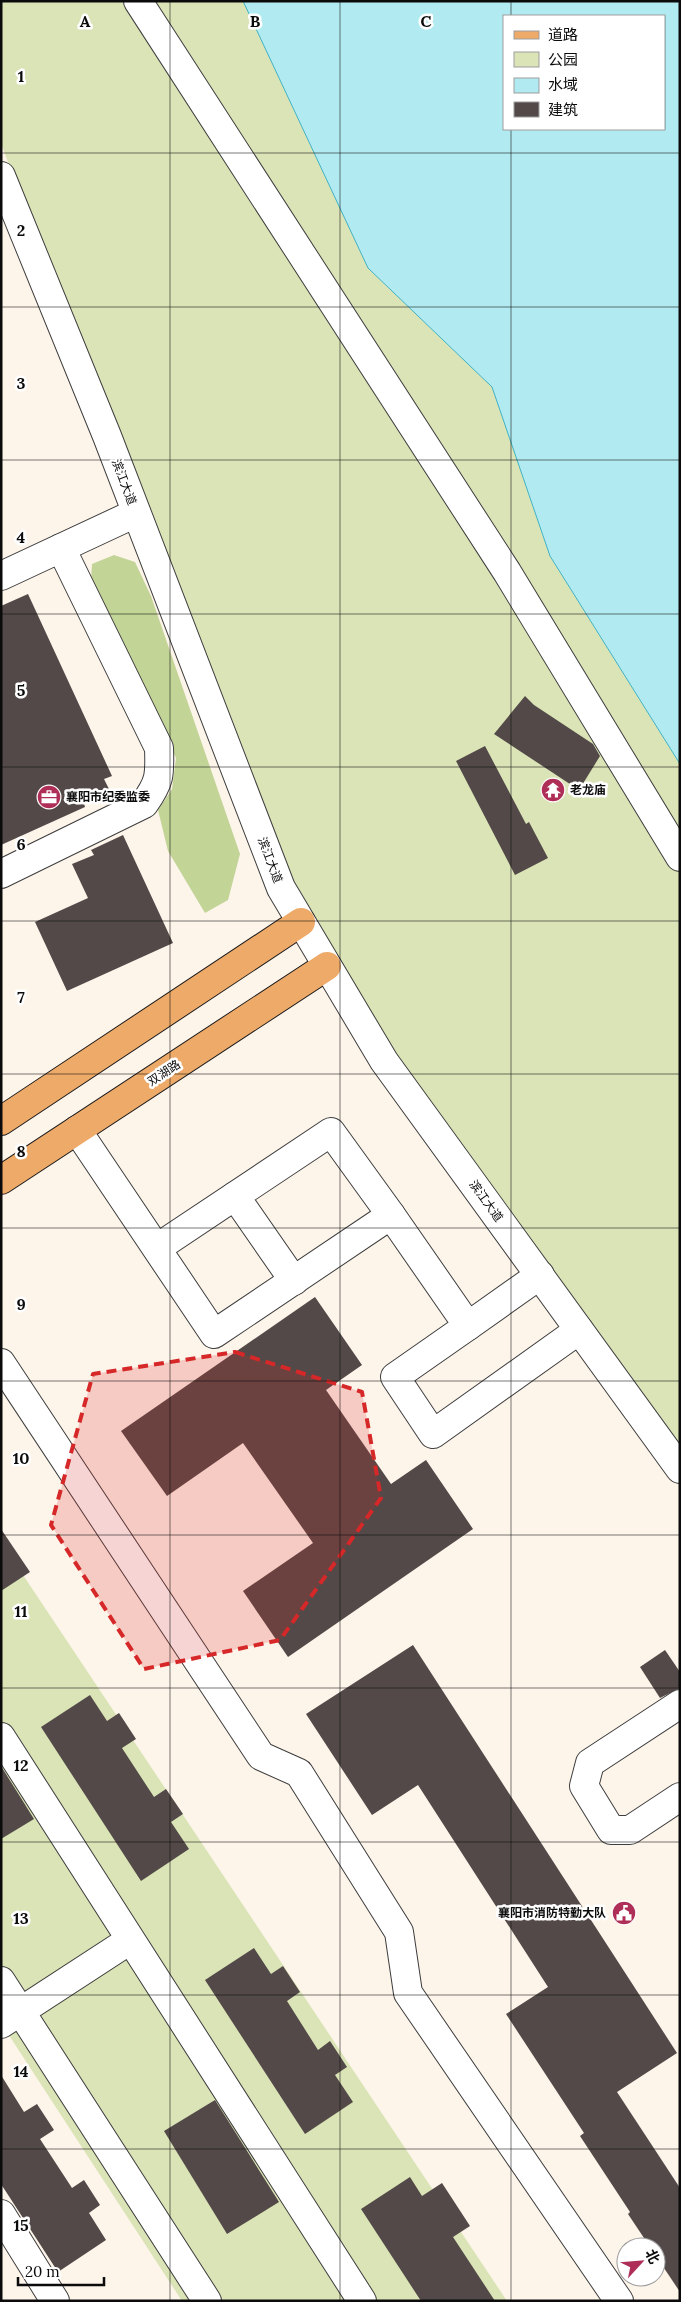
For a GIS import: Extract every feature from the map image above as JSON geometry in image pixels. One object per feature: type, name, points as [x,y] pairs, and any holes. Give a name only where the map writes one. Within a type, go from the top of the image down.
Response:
[{"type":"main road","points":[[1,1121],[301,922]]},
{"type":"main road","name":"双湖路","points":[[1,1180],[327,966]]},
{"type":"street","points":[[138,1],[507,572],[680,857]]},
{"type":"street","name":"滨江大道","points":[[1,176],[136,513],[281,888],[384,1060],[680,1469]]},
{"type":"street","points":[[1,576],[136,513]]},
{"type":"street","points":[[1,874],[144,804],[156,788],[160,770],[159,748],[61,548]]},
{"type":"street","points":[[78,1130],[214,1334],[391,1215]]},
{"type":"street","points":[[157,1248],[331,1132],[468,1326]]},
{"type":"street","points":[[235,1196],[294,1280]]},
{"type":"street","points":[[540,1275],[395,1377],[433,1434],[579,1330]]},
{"type":"street","points":[[1,1362],[261,1756],[300,1773],[399,1932],[408,1993],[619,2301]]},
{"type":"street","points":[[680,1704],[590,1763],[584,1786],[612,1830],[630,1830],[680,1798]]},
{"type":"street","points":[[1,1737],[362,2301]]},
{"type":"street","points":[[11,2018],[130,1940]]},
{"type":"street","points":[[1,1981],[11,2018],[207,2301]]},
{"type":"street","points":[[1,2214],[55,2301]]},
{"type":"highlighted area","points":[[235,1352],[362,1392],[381,1498],[280,1640],[144,1669],[51,1525],[93,1374]]},
{"type":"green space","points":[[1,1],[243,1],[368,268],[492,387],[550,556],[680,764],[680,1469],[301,922],[107,436],[1,143]]},
{"type":"green space","points":[[114,555],[135,562],[151,596],[240,854],[228,900],[205,913],[168,851],[158,810],[172,789],[176,758],[91,580],[92,564]]},
{"type":"green space","points":[[1,1542],[507,2301],[182,2301],[1,2023]]},
{"type":"water","points":[[243,1],[680,1],[680,764],[550,556],[492,387],[368,268]]},
{"type":"building","points":[[28,594],[112,776],[104,779],[110,791],[84,803],[85,807],[1,845],[1,606]]},
{"type":"building","points":[[525,696],[534,705],[593,744],[600,756],[579,790],[494,734]]},
{"type":"building","points":[[485,746],[526,824],[529,822],[548,858],[515,875],[456,761]]},
{"type":"building","points":[[123,835],[173,943],[67,991],[35,922],[88,898],[72,864],[94,855],[91,850]]},
{"type":"building","points":[[315,1297],[362,1365],[326,1390],[391,1484],[426,1460],[473,1529],[288,1657],[243,1591],[313,1543],[243,1443],[167,1496],[121,1431]]},
{"type":"building","points":[[1,1529],[30,1572],[1,1591]]},
{"type":"building","points":[[413,1645],[677,2053],[617,2092],[680,2188],[680,2292],[666,2271],[666,2237],[643,2237],[628,2214],[630,2212],[580,2136],[584,2133],[506,2014],[548,1987],[418,1785],[372,1815],[306,1714]]},
{"type":"building","points":[[665,1650],[680,1672],[680,1688],[660,1698],[640,1667]]},
{"type":"building","points":[[90,1695],[107,1721],[119,1713],[136,1739],[122,1748],[154,1797],[166,1789],[183,1814],[171,1822],[189,1849],[141,1881],[41,1727]]},
{"type":"building","points":[[1,1766],[34,1819],[1,1839]]},
{"type":"building","points":[[254,1948],[271,1974],[283,1966],[300,1992],[287,2001],[318,2050],[330,2041],[347,2067],[335,2075],[353,2102],[305,2134],[205,1980]]},
{"type":"building","points":[[1,2075],[24,2112],[37,2104],[54,2130],[40,2139],[72,2188],[84,2180],[100,2205],[89,2213],[106,2240],[58,2272],[1,2184]]},
{"type":"building","points":[[215,2100],[279,2202],[227,2234],[164,2131]]},
{"type":"building","points":[[410,2177],[422,2196],[442,2183],[470,2226],[453,2237],[495,2301],[421,2301],[361,2209]]},
{"type":"place","name":"老龙庙","points":[[553,790]]},
{"type":"place","name":"襄阳市纪委监委","points":[[49,797]]},
{"type":"place","name":"襄阳市消防特勤大队","points":[[624,1913]]}]
